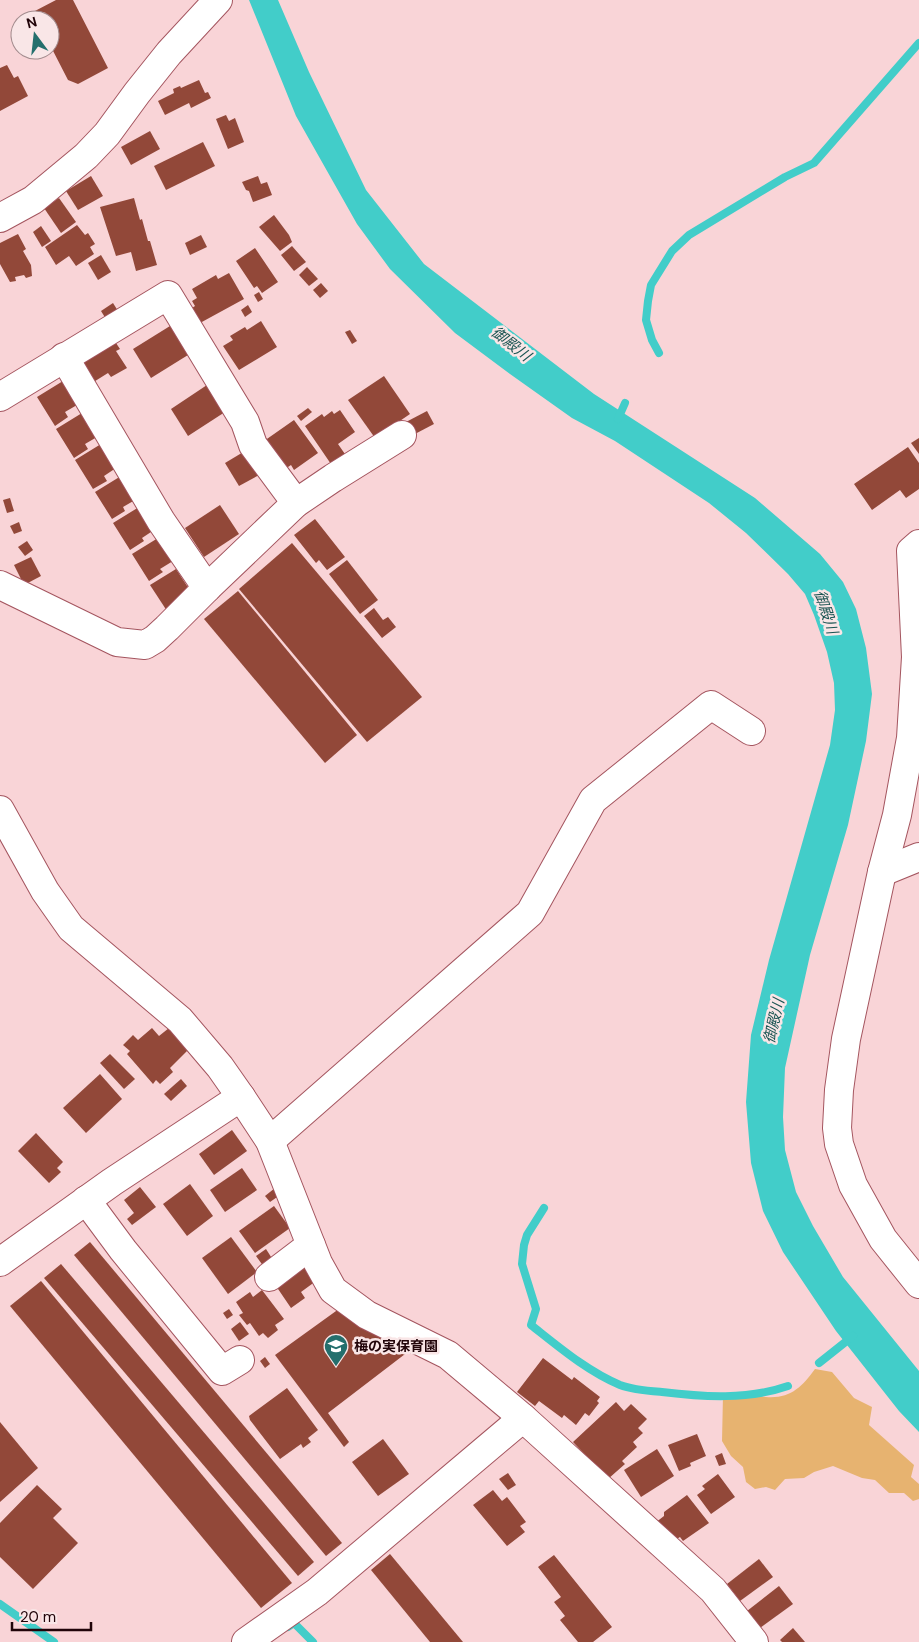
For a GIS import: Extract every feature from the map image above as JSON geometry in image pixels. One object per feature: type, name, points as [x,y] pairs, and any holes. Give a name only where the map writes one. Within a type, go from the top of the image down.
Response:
[{"type":"street","points":[[1,215],[33,200],[86,156],[107,134],[151,74],[208,5]]},
{"type":"street","points":[[0,397],[168,295],[245,422],[253,445],[296,503]]},
{"type":"street","points":[[64,357],[161,521],[207,588]]},
{"type":"street","points":[[0,585],[117,642],[145,645],[167,628],[296,503],[332,478],[402,435]]},
{"type":"street","points":[[919,544],[911,550],[916,657],[911,738],[898,815],[882,872],[846,1039],[839,1090],[837,1128],[838,1144],[852,1185],[883,1239],[919,1284]]},
{"type":"street","points":[[270,1141],[530,913],[593,800],[712,706],[751,731]]},
{"type":"street","points":[[0,810],[45,891],[71,928],[180,1020],[220,1067],[241,1097],[270,1141],[318,1263],[333,1290],[367,1315],[448,1355],[523,1418],[713,1590],[754,1642]]},
{"type":"street","points":[[882,872],[919,857]]},
{"type":"street","points":[[0,1262],[86,1200],[241,1097]]},
{"type":"street","points":[[86,1200],[123,1250],[222,1371],[240,1360]]},
{"type":"street","points":[[269,1277],[311,1245]]},
{"type":"street","points":[[246,1642],[317,1592],[523,1418]]},
{"type":"shaded area","points":[[815,1369],[832,1372],[854,1398],[872,1407],[869,1425],[914,1465],[911,1477],[919,1484],[919,1499],[913,1501],[904,1493],[889,1493],[875,1480],[862,1478],[833,1466],[814,1472],[804,1478],[785,1479],[775,1490],[766,1487],[755,1489],[746,1482],[743,1467],[731,1456],[722,1441],[723,1395],[735,1398],[750,1394],[764,1397],[782,1396],[789,1394],[800,1386]]},
{"type":"water","name":"御殿川","points":[[249,0],[278,0],[309,72],[366,190],[424,264],[594,394],[755,498],[820,554],[843,582],[856,609],[866,648],[872,694],[866,741],[848,825],[810,955],[785,1068],[783,1117],[785,1150],[796,1192],[813,1226],[843,1277],[919,1371],[919,1432],[899,1411],[836,1331],[783,1252],[763,1211],[751,1163],[746,1102],[751,1035],[769,960],[830,745],[835,710],[834,683],[827,652],[805,594],[788,574],[746,533],[709,503],[615,441],[572,418],[510,374],[455,333],[390,269],[357,224],[296,116]]},
{"type":"building","points":[[56,0],[73,0],[108,68],[78,84],[68,80],[58,60],[60,60],[60,10],[37,10]]},
{"type":"building","points":[[7,65],[14,78],[18,76],[28,96],[0,111],[0,68]]},
{"type":"building","points":[[199,80],[205,93],[208,92],[211,98],[191,108],[189,103],[165,115],[158,101],[174,93],[173,89],[180,86],[181,88]]},
{"type":"building","points":[[226,115],[229,121],[235,118],[244,142],[228,149],[216,119]]},
{"type":"building","points":[[150,131],[160,149],[131,165],[121,147]]},
{"type":"building","points":[[203,142],[215,166],[166,190],[154,166]]},
{"type":"building","points":[[91,176],[103,196],[78,210],[66,191]]},
{"type":"building","points":[[258,176],[261,184],[267,182],[272,195],[253,202],[249,191],[246,190],[242,182]]},
{"type":"building","points":[[59,198],[76,222],[61,233],[44,208]]},
{"type":"building","points":[[134,198],[157,265],[136,271],[131,252],[116,256],[100,207]]},
{"type":"building","points":[[274,215],[292,242],[280,251],[259,227]]},
{"type":"building","points":[[77,225],[85,235],[88,233],[95,244],[90,247],[94,254],[76,266],[69,256],[56,265],[45,247]]},
{"type":"building","points":[[41,226],[51,241],[42,247],[33,232]]},
{"type":"building","points":[[18,234],[26,249],[23,251],[31,265],[32,276],[26,278],[24,275],[15,277],[16,281],[10,282],[0,264],[0,243]]},
{"type":"building","points":[[201,235],[207,247],[190,255],[185,243]]},
{"type":"building","points":[[292,246],[306,262],[294,271],[281,255]]},
{"type":"building","points":[[255,248],[278,282],[262,293],[257,286],[254,288],[236,261]]},
{"type":"building","points":[[101,255],[111,272],[98,280],[88,263]]},
{"type":"building","points":[[307,267],[318,279],[309,286],[299,275]]},
{"type":"building","points":[[229,273],[244,299],[200,323],[192,308],[195,306],[192,301],[197,298],[192,289],[216,275],[218,279]]},
{"type":"building","points":[[321,283],[328,291],[320,298],[313,290]]},
{"type":"building","points":[[259,292],[263,299],[258,302],[254,295]]},
{"type":"building","points":[[113,303],[118,311],[106,319],[101,311]]},
{"type":"building","points":[[248,305],[252,312],[245,317],[241,310]]},
{"type":"building","points":[[261,321],[277,347],[239,370],[223,346],[233,340],[230,336],[245,327],[247,330]]},
{"type":"building","points":[[170,326],[188,355],[151,378],[133,349]]},
{"type":"building","points":[[350,330],[357,341],[352,344],[345,332]]},
{"type":"building","points":[[114,340],[120,349],[116,351],[127,368],[111,377],[108,373],[92,383],[79,361]]},
{"type":"building","points":[[384,376],[410,414],[375,438],[348,400]]},
{"type":"building","points":[[63,381],[77,405],[65,412],[68,417],[55,426],[37,397]]},
{"type":"building","points":[[207,385],[225,412],[188,436],[171,409]]},
{"type":"building","points":[[308,408],[312,412],[301,421],[297,416]]},
{"type":"building","points":[[340,410],[355,432],[338,444],[347,457],[333,467],[305,426],[322,414],[324,417],[332,411],[334,414]]},
{"type":"building","points":[[427,411],[434,424],[413,435],[406,422]]},
{"type":"building","points":[[82,413],[97,437],[85,444],[88,449],[74,458],[56,429]]},
{"type":"building","points":[[294,420],[318,453],[294,470],[291,465],[285,469],[264,441]]},
{"type":"building","points":[[919,438],[919,454],[911,443]]},
{"type":"building","points":[[101,444],[116,468],[104,476],[107,481],[93,489],[75,460]]},
{"type":"building","points":[[908,447],[919,463],[919,489],[906,498],[900,490],[872,510],[854,484]]},
{"type":"building","points":[[250,448],[261,474],[239,486],[225,463]]},
{"type":"building","points":[[121,476],[135,500],[123,507],[125,511],[112,519],[95,492]]},
{"type":"building","points":[[10,498],[14,511],[7,513],[3,500]]},
{"type":"building","points":[[220,505],[239,534],[204,557],[185,528]]},
{"type":"building","points":[[139,507],[154,530],[142,538],[144,541],[130,550],[113,523]]},
{"type":"building","points":[[315,519],[345,557],[327,570],[319,560],[316,563],[294,535]]},
{"type":"building","points":[[19,522],[22,531],[14,534],[10,526]]},
{"type":"building","points":[[158,538],[173,561],[160,569],[163,572],[149,581],[132,554]]},
{"type":"building","points":[[27,541],[33,550],[25,556],[18,547]]},
{"type":"building","points":[[292,543],[422,697],[367,742],[239,589]]},
{"type":"building","points":[[31,557],[41,576],[24,585],[14,565]]},
{"type":"building","points":[[347,560],[378,600],[360,614],[329,574]]},
{"type":"building","points":[[176,569],[191,592],[167,611],[150,585]]},
{"type":"building","points":[[238,591],[357,735],[325,763],[204,619]]},
{"type":"building","points":[[374,608],[383,620],[388,617],[396,627],[382,638],[364,616]]},
{"type":"building","points":[[152,1028],[159,1036],[169,1028],[189,1049],[170,1068],[173,1072],[160,1084],[156,1080],[153,1084],[127,1054],[130,1051],[123,1045],[133,1035],[138,1040]]},
{"type":"building","points":[[110,1054],[135,1079],[124,1089],[100,1063]]},
{"type":"building","points":[[100,1074],[122,1099],[86,1133],[63,1108]]},
{"type":"building","points":[[181,1079],[187,1086],[171,1101],[164,1094]]},
{"type":"building","points":[[232,1130],[247,1151],[214,1175],[199,1154]]},
{"type":"building","points":[[36,1133],[63,1162],[57,1168],[61,1172],[49,1183],[18,1151]]},
{"type":"building","points":[[242,1168],[257,1190],[225,1212],[210,1190]]},
{"type":"building","points":[[190,1184],[213,1216],[187,1236],[163,1204]]},
{"type":"building","points":[[140,1187],[156,1207],[132,1225],[127,1219],[134,1213],[124,1200]]},
{"type":"building","points":[[275,1188],[280,1195],[270,1202],[265,1196]]},
{"type":"building","points":[[274,1206],[290,1228],[255,1253],[239,1231]]},
{"type":"building","points":[[231,1237],[257,1272],[228,1294],[202,1258]]},
{"type":"building","points":[[90,1242],[342,1543],[326,1556],[74,1255]]},
{"type":"building","points":[[266,1249],[273,1260],[264,1267],[256,1256]]},
{"type":"building","points":[[61,1264],[314,1562],[298,1576],[44,1278]]},
{"type":"building","points":[[305,1265],[316,1281],[301,1292],[305,1298],[291,1308],[276,1286]]},
{"type":"building","points":[[41,1281],[292,1583],[261,1608],[10,1306]]},
{"type":"building","points":[[262,1290],[284,1319],[275,1325],[278,1330],[268,1338],[263,1333],[259,1336],[250,1323],[247,1325],[239,1315],[243,1313],[236,1302],[250,1292],[253,1297]]},
{"type":"building","points":[[343,1306],[409,1351],[328,1413],[349,1442],[344,1447],[275,1355]]},
{"type":"building","points":[[229,1309],[233,1315],[227,1319],[223,1313]]},
{"type":"building","points":[[240,1322],[249,1334],[239,1341],[231,1329]]},
{"type":"building","points":[[265,1357],[270,1364],[265,1368],[260,1361]]},
{"type":"building","points":[[543,1358],[572,1380],[574,1377],[600,1397],[597,1401],[599,1403],[589,1416],[585,1413],[576,1425],[564,1415],[562,1418],[539,1401],[535,1406],[517,1392]]},
{"type":"building","points":[[287,1388],[318,1430],[308,1438],[311,1442],[303,1448],[301,1444],[280,1459],[250,1420],[249,1416]]},
{"type":"building","points":[[616,1402],[624,1411],[631,1404],[647,1419],[638,1428],[643,1433],[633,1442],[637,1447],[622,1461],[625,1464],[608,1479],[573,1442]]},
{"type":"building","points":[[0,1422],[38,1468],[0,1502]]},
{"type":"building","points":[[697,1434],[706,1456],[690,1463],[691,1466],[679,1471],[668,1445]]},
{"type":"building","points":[[383,1439],[409,1474],[378,1496],[352,1462]]},
{"type":"building","points":[[657,1449],[674,1476],[641,1497],[624,1470]]},
{"type":"building","points":[[722,1453],[726,1464],[719,1466],[715,1456]]},
{"type":"building","points":[[508,1473],[516,1485],[508,1490],[499,1479]]},
{"type":"building","points":[[718,1474],[735,1497],[711,1514],[697,1495],[705,1489],[702,1486]]},
{"type":"building","points":[[37,1485],[62,1509],[53,1518],[78,1543],[33,1589],[0,1557],[0,1523]]},
{"type":"building","points":[[493,1490],[502,1501],[507,1497],[526,1522],[520,1526],[525,1532],[507,1546],[473,1505]]},
{"type":"building","points":[[687,1495],[709,1523],[683,1541],[680,1537],[675,1540],[655,1523],[664,1516],[664,1512]]},
{"type":"building","points":[[390,1554],[463,1642],[430,1642],[371,1570]]},
{"type":"building","points":[[554,1555],[612,1627],[593,1642],[578,1642],[560,1620],[565,1616],[554,1602],[561,1597],[538,1567]]},
{"type":"building","points":[[759,1559],[773,1577],[740,1601],[727,1584]]},
{"type":"building","points":[[779,1586],[793,1604],[760,1628],[747,1611]]},
{"type":"building","points":[[793,1628],[805,1642],[782,1642],[780,1640]]},
{"type":"waterway","points":[[659,353],[652,340],[646,320],[648,301],[651,285],[672,251],[689,235],[785,177],[814,163],[919,43]]},
{"type":"waterway","points":[[618,419],[625,403]]},
{"type":"waterway","points":[[544,1208],[527,1235],[524,1245],[522,1264],[536,1309],[531,1325],[574,1358],[596,1373],[620,1385],[641,1390],[725,1396],[757,1394],[788,1386]]},
{"type":"waterway","points":[[819,1363],[853,1336]]},
{"type":"waterway","points":[[0,1604],[54,1642]]},
{"type":"waterway","points":[[288,1627],[294,1623],[313,1642]]},
{"type":"place","name":"梅の実保育園","points":[[336,1367]]}]
